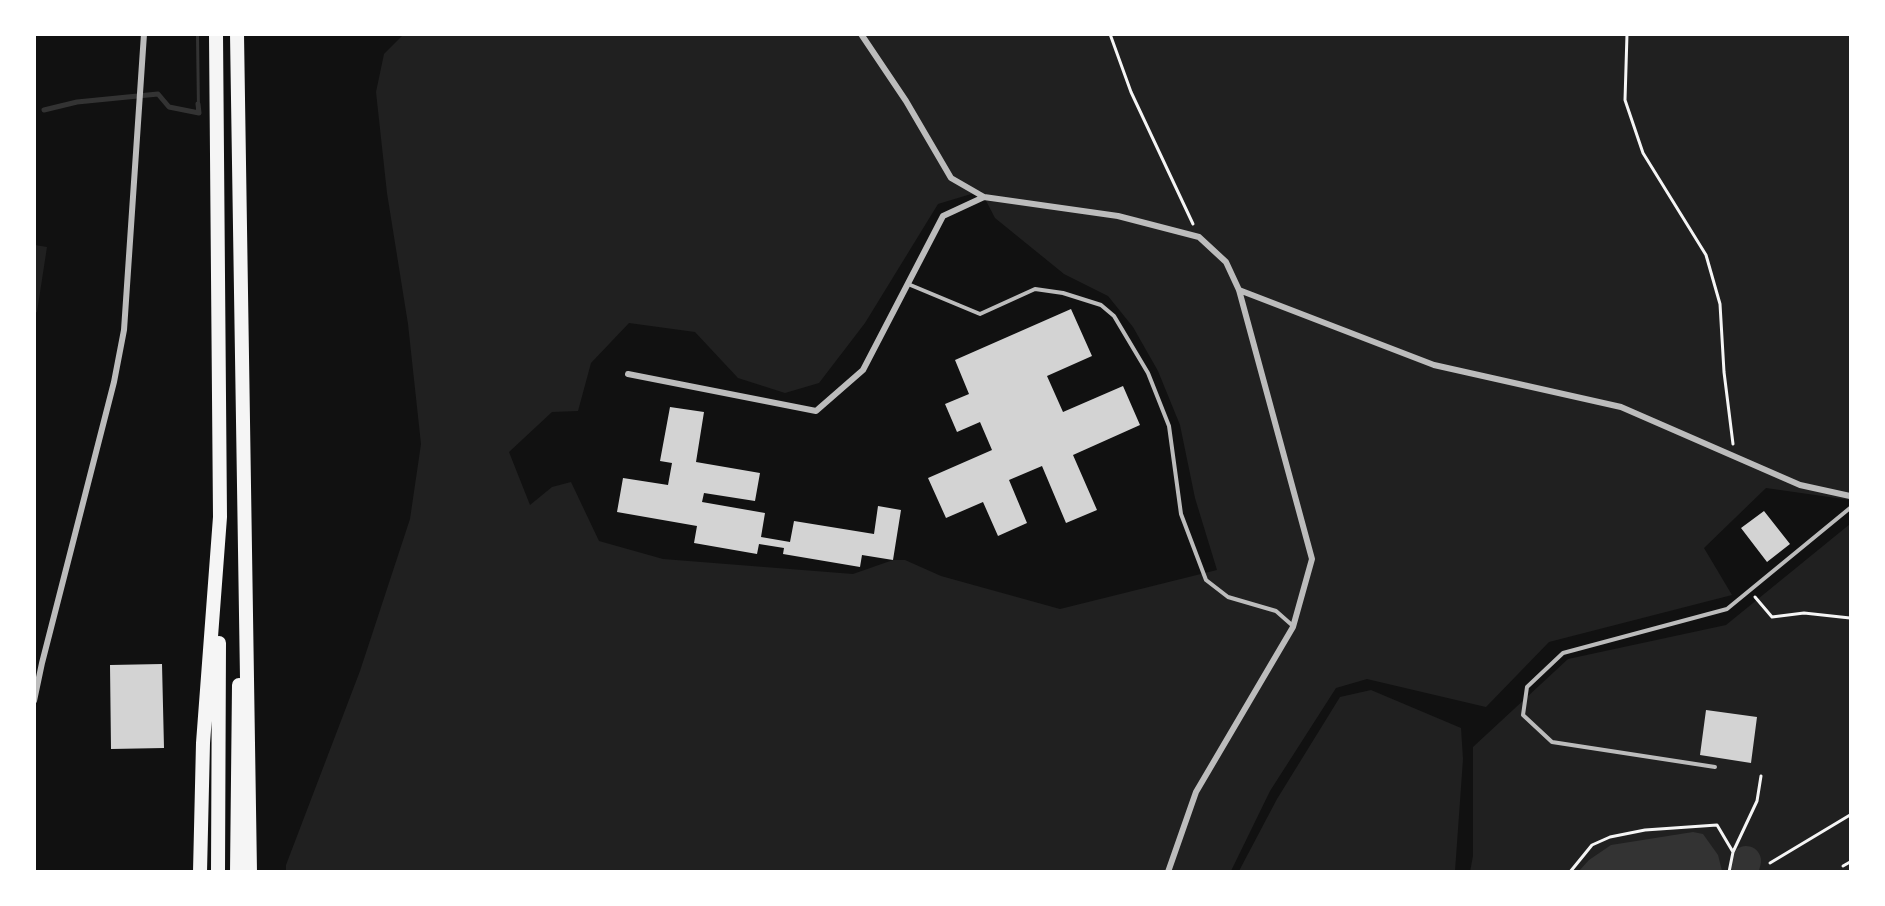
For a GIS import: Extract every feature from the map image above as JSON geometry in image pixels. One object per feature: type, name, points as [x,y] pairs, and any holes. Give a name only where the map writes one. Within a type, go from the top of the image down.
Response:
[{"type":"highway","points":[[216,34],[220,517],[218,872]]},
{"type":"highway","points":[[237,34],[250,872]]},
{"type":"highway","points":[[200,872],[203,743],[220,517]]},
{"type":"highway","points":[[237,872],[237,743],[245,527]]},
{"type":"street","points":[[34,701],[114,382],[124,330],[144,34]]},
{"type":"street","points":[[861,34],[906,101],[951,178],[984,197],[1118,216],[1198,237],[1226,262],[1239,290],[1312,559],[1293,627],[1196,792],[1168,872]]},
{"type":"street","points":[[628,374],[816,411],[863,370],[943,216],[984,197]]},
{"type":"street","points":[[1239,290],[1434,365],[1621,407],[1800,485],[1851,496]]},
{"type":"lane","points":[[908,284],[980,314],[1035,289],[1063,293],[1101,305],[1114,316],[1148,373],[1169,426],[1181,514],[1206,580],[1227,597],[1276,611],[1293,627]]},
{"type":"lane","points":[[1715,767],[1552,742],[1523,715],[1527,687],[1563,653],[1727,609],[1851,508]]},
{"type":"path","points":[[1110,34],[1131,92],[1198,237]]},
{"type":"path","points":[[1627,34],[1625,100],[1643,153],[1706,255],[1720,304],[1724,372],[1735,456]]},
{"type":"path","points":[[1750,591],[1772,617],[1804,613],[1851,618]]},
{"type":"path","points":[[1729,872],[1733,852],[1757,801],[1761,776]]},
{"type":"path","points":[[1770,863],[1851,815]]},
{"type":"path","points":[[1570,872],[1592,845],[1610,837],[1645,830],[1717,825],[1733,852]]},
{"type":"path","points":[[1843,866],[1851,862]]},
{"type":"shaded area","points":[[196,35],[199,35],[200,110],[197,110]]},
{"type":"shaded area","points":[[403,35],[1850,35],[1850,500],[1766,488],[1704,548],[1732,595],[1549,642],[1486,707],[1367,679],[1336,688],[1270,791],[1231,871],[286,872],[286,865],[360,671],[410,519],[421,444],[408,324],[387,193],[376,92],[384,54]],"holes":[[[981,191],[995,218],[1064,274],[1108,296],[1133,327],[1158,371],[1180,425],[1195,498],[1217,570],[1060,609],[941,576],[905,560],[893,560],[853,574],[663,559],[599,541],[571,482],[552,487],[530,505],[509,452],[552,412],[578,411],[591,363],[629,323],[695,332],[738,378],[785,393],[819,383],[865,323],[938,204]]]},
{"type":"shaded area","points":[[35,245],[47,247],[35,313]]},
{"type":"shaded area","points":[[1850,524],[1850,871],[1470,872],[1473,856],[1473,747],[1568,659],[1726,625]]},
{"type":"shaded area","points":[[1371,690],[1461,728],[1463,759],[1455,871],[1239,871],[1277,799],[1340,697]]},
{"type":"shaded area","points":[[1693,832],[1703,834],[1718,855],[1722,871],[1579,871],[1589,860],[1611,845]]},
{"type":"building","points":[[1071,309],[1092,356],[1047,376],[1063,412],[1123,386],[1140,425],[1073,455],[1097,510],[1066,523],[1042,466],[1009,480],[1027,523],[998,536],[983,502],[946,518],[928,478],[992,450],[980,422],[957,432],[945,404],[969,394],[955,360]]},
{"type":"building","points":[[670,407],[704,412],[696,462],[760,473],[755,501],[704,493],[702,502],[765,513],[761,537],[790,542],[794,521],[874,534],[878,506],[901,510],[893,560],[862,555],[860,567],[783,554],[784,548],[759,544],[757,554],[694,543],[697,526],[617,512],[623,478],[668,485],[672,463],[660,461]]},
{"type":"building","points":[[1764,511],[1790,544],[1767,562],[1741,528]]},
{"type":"building","points":[[162,664],[164,748],[111,749],[110,665]]},
{"type":"building","points":[[1706,710],[1757,717],[1751,763],[1700,755]]},
{"type":"waterway","points":[[44,110],[77,102],[158,94],[169,107],[199,113],[198,104]]},
{"type":"waterway","points":[[1743,872],[1746,861]]}]
